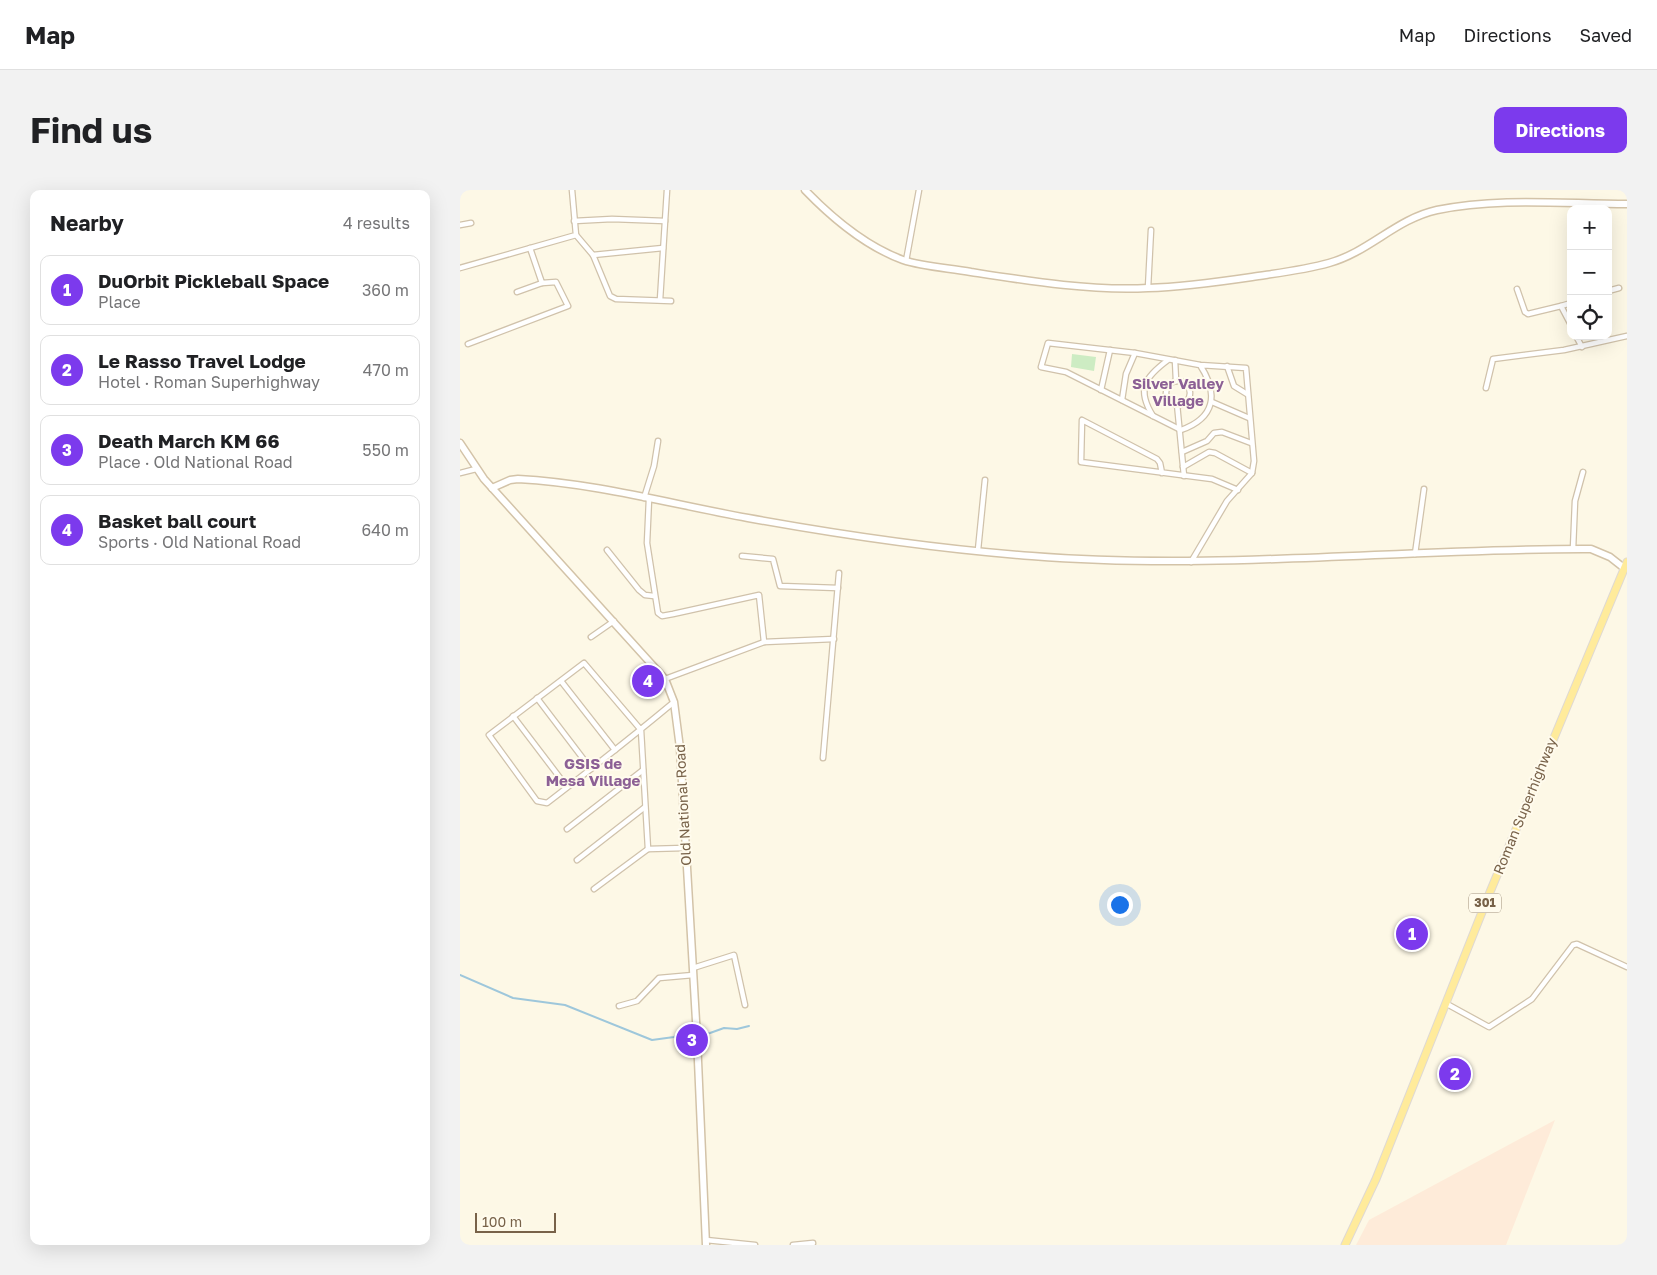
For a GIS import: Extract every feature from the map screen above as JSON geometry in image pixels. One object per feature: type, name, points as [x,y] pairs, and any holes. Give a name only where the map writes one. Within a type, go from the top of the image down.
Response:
[{"type":"main road","name":"Roman Superhighway","points":[[1345,1245],[1376,1179],[1490,892],[1626,565]]},
{"type":"street","points":[[572,190],[576,234],[593,255],[610,296],[616,298],[671,301]]},
{"type":"street","points":[[660,300],[667,190]]},
{"type":"street","points":[[805,190],[861,239],[906,261],[1010,278],[1093,287],[1148,288],[1235,279],[1308,268],[1332,262],[1362,250],[1406,220],[1457,206],[1522,202],[1627,204]]},
{"type":"street","points":[[906,261],[919,190]]},
{"type":"street","points":[[574,221],[612,219],[665,221]]},
{"type":"street","points":[[460,225],[471,222]]},
{"type":"street","points":[[1148,288],[1151,230]]},
{"type":"street","points":[[460,268],[576,234]]},
{"type":"street","points":[[530,248],[542,283]]},
{"type":"street","points":[[593,255],[663,248]]},
{"type":"street","points":[[468,344],[568,306],[556,282],[542,283],[516,292]]},
{"type":"street","points":[[1612,290],[1619,288]]},
{"type":"street","points":[[1517,289],[1524,312],[1528,314],[1567,304]]},
{"type":"street","points":[[1561,306],[1567,317]]},
{"type":"street","points":[[1486,388],[1493,359],[1582,347],[1627,336]]},
{"type":"street","points":[[1578,340],[1582,347]]},
{"type":"street","points":[[1191,562],[1227,501],[1252,473],[1254,461],[1246,368],[1200,365],[1135,353],[1048,343],[1042,368],[1066,372],[1181,430],[1193,426],[1202,419],[1212,402],[1210,385],[1200,365]]},
{"type":"street","points":[[1101,390],[1110,350]]},
{"type":"street","points":[[1122,400],[1126,374],[1135,353]]},
{"type":"street","points":[[1154,417],[1147,406],[1144,388],[1147,378],[1168,360]]},
{"type":"street","points":[[1175,360],[1176,381]]},
{"type":"street","points":[[1227,366],[1234,386],[1247,394]]},
{"type":"street","points":[[1176,381],[1184,383],[1189,392],[1187,400],[1178,404],[1170,402],[1166,395],[1169,384],[1176,381]]},
{"type":"street","points":[[1212,402],[1249,418]]},
{"type":"street","points":[[1178,404],[1184,476]]},
{"type":"street","points":[[1162,473],[1157,459],[1082,420],[1081,462],[1184,476],[1212,478],[1238,490]]},
{"type":"street","points":[[1182,452],[1207,441],[1214,433],[1222,432],[1251,443]]},
{"type":"street","points":[[658,442],[646,498],[647,543],[658,613],[662,616],[759,595],[764,642]]},
{"type":"street","name":"Old National Road","points":[[460,443],[476,469],[492,488],[665,679],[674,702],[680,748],[697,1026],[706,1242]]},
{"type":"street","points":[[1183,467],[1209,452],[1215,453],[1252,473]]},
{"type":"street","points":[[460,473],[476,469]]},
{"type":"street","points":[[1573,549],[1575,501],[1583,472]]},
{"type":"street","points":[[492,488],[510,480],[532,479],[749,518],[887,540],[1097,561],[1191,562],[1591,549],[1626,565]]},
{"type":"street","points":[[978,550],[985,480]]},
{"type":"street","points":[[1415,554],[1424,489]]},
{"type":"street","points":[[607,550],[639,590],[645,595],[654,596]]},
{"type":"street","points":[[742,556],[773,559],[780,586],[838,588]]},
{"type":"street","points":[[823,758],[839,573]]},
{"type":"street","points":[[591,637],[614,621]]},
{"type":"street","points":[[665,679],[764,642],[834,638]]},
{"type":"street","points":[[648,848],[641,730],[584,662],[489,735],[537,800],[544,803],[592,769],[641,730],[674,702]]},
{"type":"street","points":[[561,681],[615,750]]},
{"type":"street","points":[[537,698],[592,769]]},
{"type":"street","points":[[513,716],[567,787]]},
{"type":"street","points":[[567,830],[643,770]]},
{"type":"street","points":[[577,860],[645,806]]},
{"type":"street","points":[[594,889],[648,848],[685,848]]},
{"type":"street","points":[[1447,1004],[1489,1027],[1532,999],[1573,945],[1577,944],[1627,967]]},
{"type":"street","points":[[618,1006],[637,1002],[659,978],[693,972],[734,955],[745,1004]]},
{"type":"street","points":[[706,1242],[755,1245]]},
{"type":"street","points":[[793,1245],[813,1243]]},
{"type":"shaded area","points":[[1555,1120],[1506,1245],[1356,1245],[1369,1220]]},
{"type":"green space","points":[[1072,354],[1096,357],[1094,371],[1071,367]]},
{"type":"green space","points":[[647,667],[661,683],[649,695],[635,679]]},
{"type":"waterway","points":[[460,975],[513,998],[565,1005],[652,1040],[674,1037],[678,1034],[710,1033],[724,1028],[737,1029],[749,1026]]},
{"type":"place","name":"Basket ball court","points":[[648,681]]},
{"type":"place","name":"DuOrbit Pickleball Space","points":[[1412,934]]},
{"type":"place","name":"Death March KM 66","points":[[692,1040]]},
{"type":"place","name":"Le Rasso Travel Lodge","points":[[1455,1074]]},
{"type":"district","name":"Silver Valley Village","points":[[1178,392]]},
{"type":"district","name":"GSIS de Mesa Village","points":[[593,772]]}]
